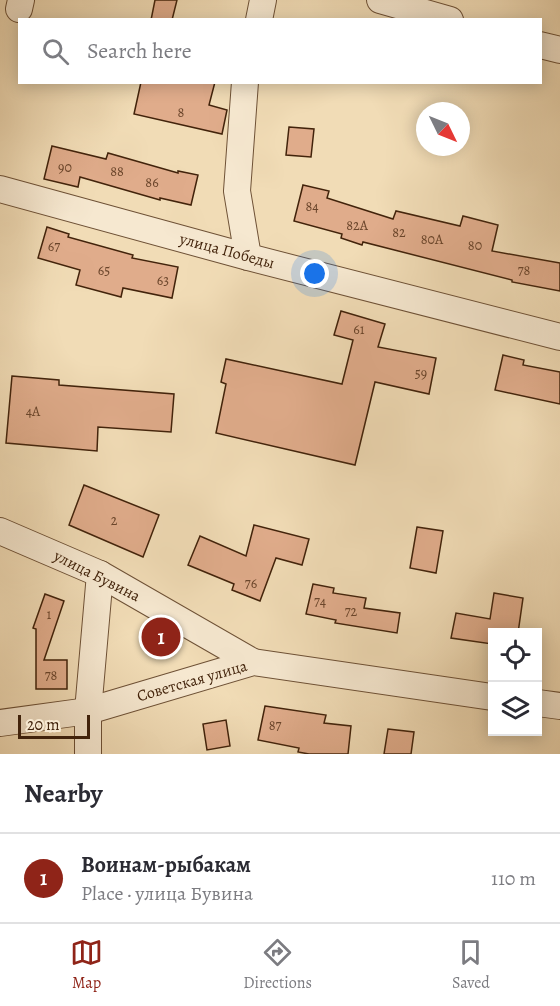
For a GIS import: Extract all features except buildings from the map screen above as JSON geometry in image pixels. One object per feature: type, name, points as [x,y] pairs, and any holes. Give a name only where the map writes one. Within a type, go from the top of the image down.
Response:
[{"type":"street","points":[[259,18],[263,0]]},
{"type":"street","points":[[380,0],[443,18]]},
{"type":"street","points":[[542,46],[560,50]]},
{"type":"street","points":[[245,84],[237,191],[248,257]]},
{"type":"street","name":"улица Победы","points":[[0,189],[248,257],[560,337]]},
{"type":"street","name":"улица Бувина","points":[[0,531],[100,574],[253,663]]},
{"type":"street","points":[[88,754],[88,711],[100,574]]},
{"type":"street","name":"Советская улица","points":[[0,723],[88,711],[253,663],[488,696]]},
{"type":"street","points":[[542,704],[560,706]]},
{"type":"place","name":"Воинам-рыбакам","points":[[161,637]]}]
